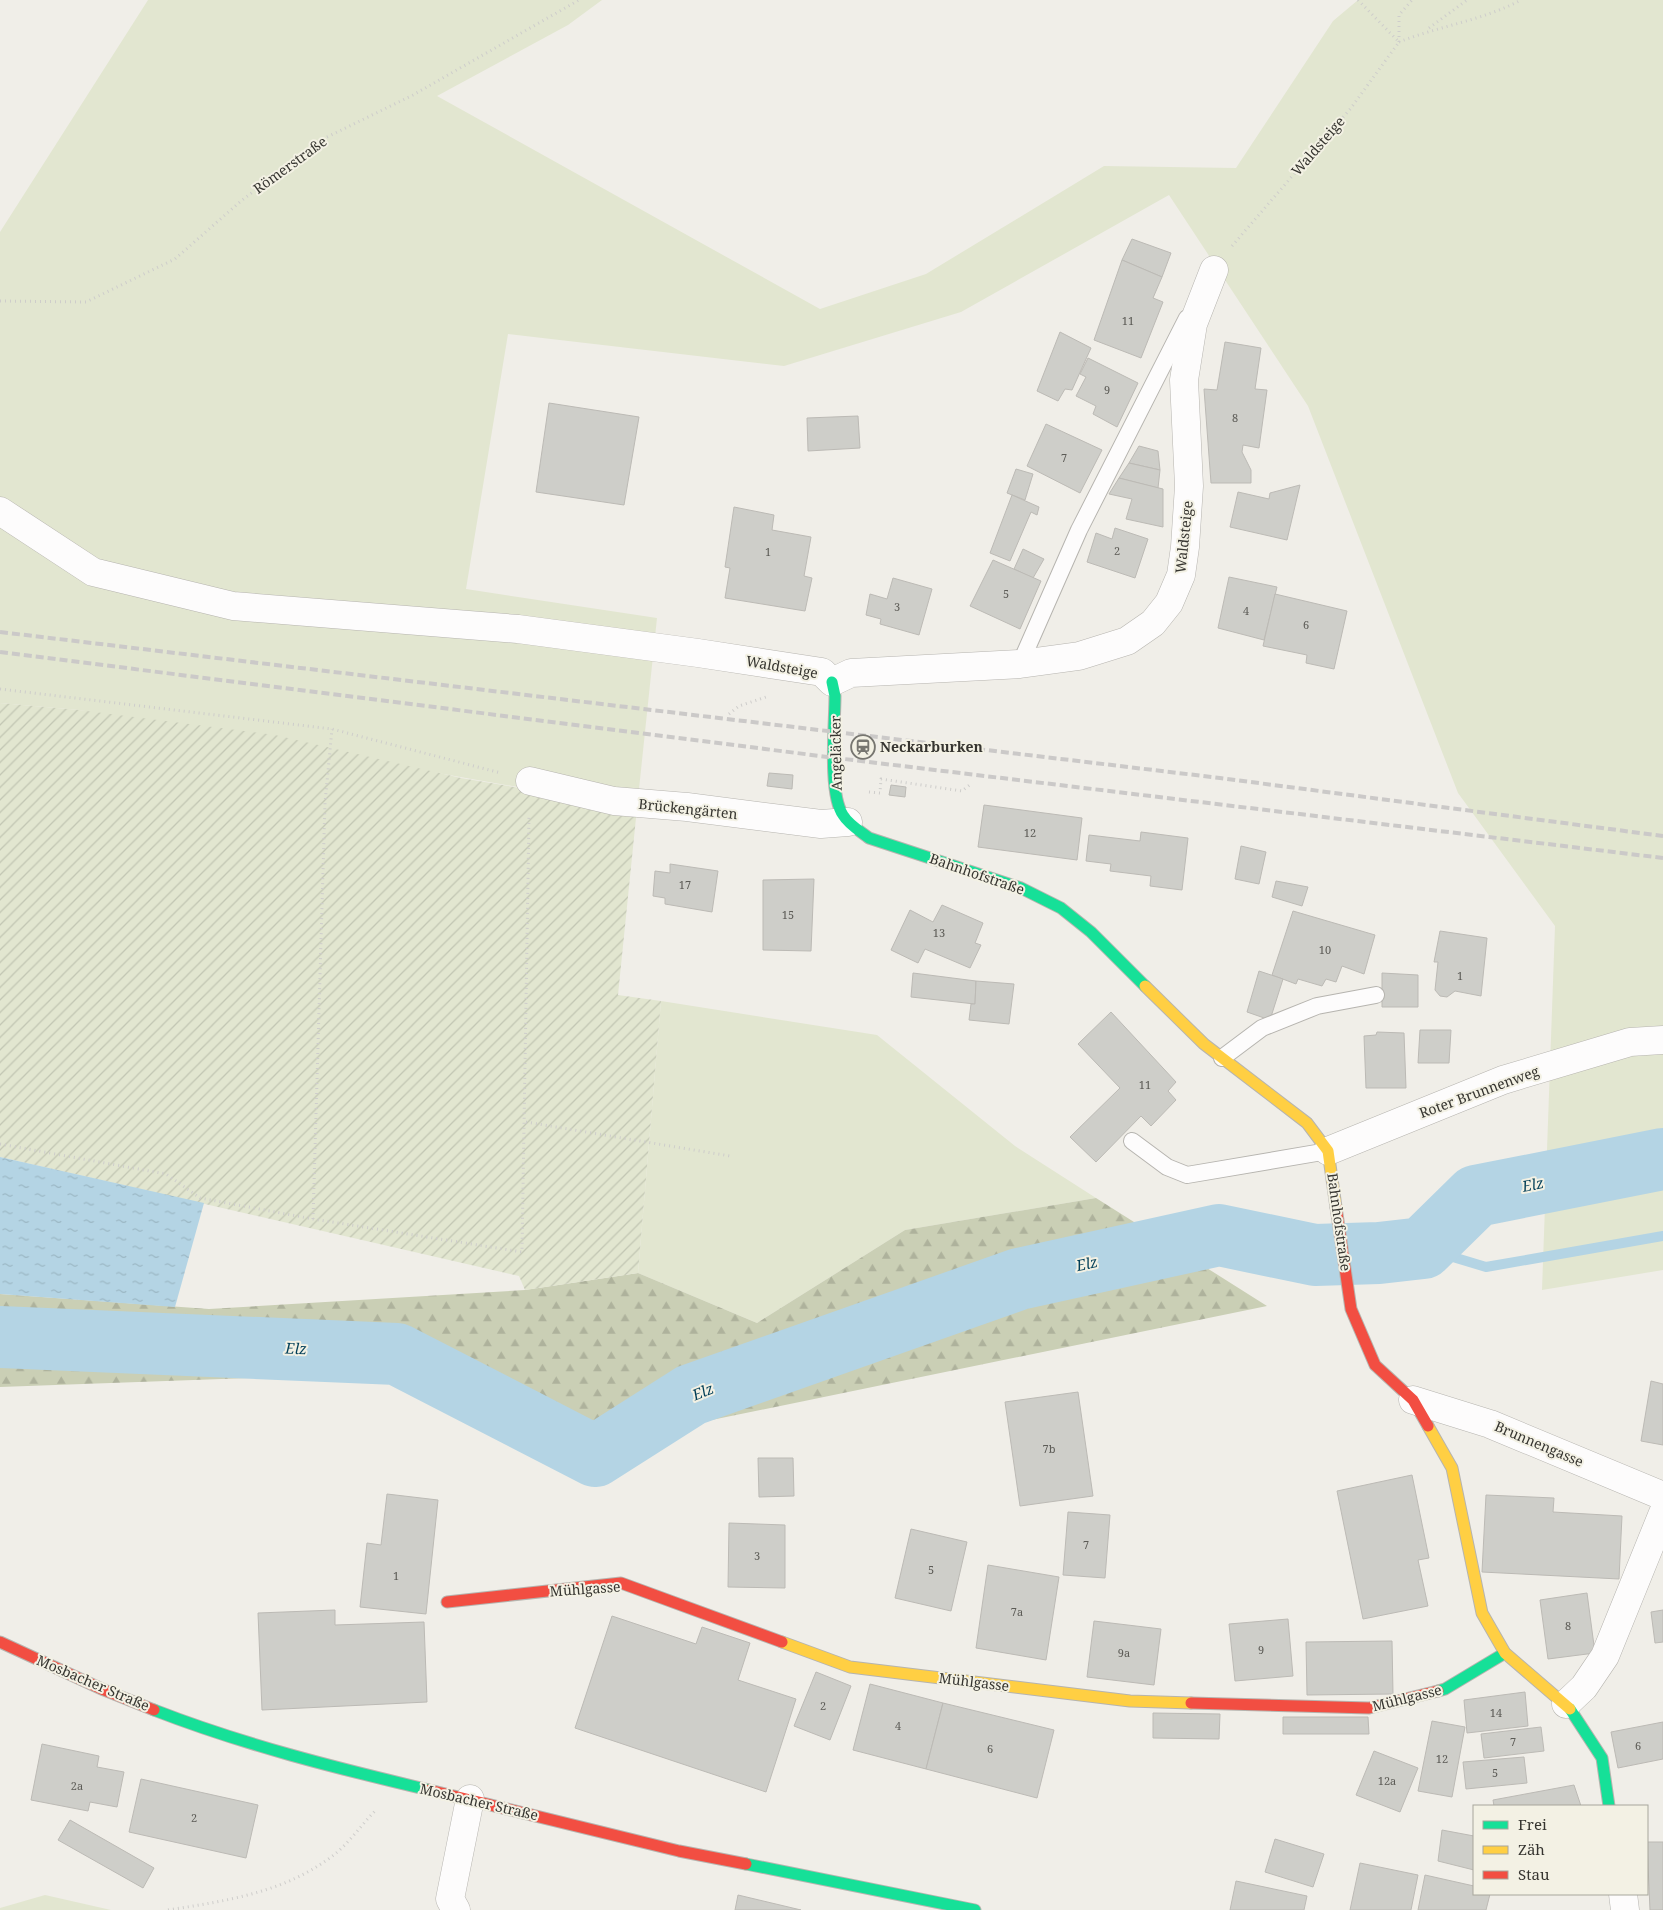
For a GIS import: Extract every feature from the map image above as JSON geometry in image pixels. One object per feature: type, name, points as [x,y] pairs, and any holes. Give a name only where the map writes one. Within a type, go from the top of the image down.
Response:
[{"type":"street","name":"Waldsteige","points":[[0,511],[93,572],[233,606],[518,629],[822,672],[832,682],[852,673],[1020,664],[1079,656],[1127,641],[1153,623],[1169,603],[1181,575],[1189,486],[1184,380],[1193,324],[1214,270]]},
{"type":"street","name":"Angeläcker","points":[[832,682],[835,696],[836,792],[840,812],[848,822]]},
{"type":"street","name":"Brückengärten","points":[[530,781],[614,801],[687,807],[821,824],[848,822]]},
{"type":"street","name":"Bahnhofstraße","points":[[848,822],[869,838],[1021,888],[1061,908],[1091,932],[1204,1044],[1306,1123],[1328,1151],[1336,1192],[1350,1309],[1375,1365],[1413,1400],[1452,1468],[1482,1613],[1504,1652],[1566,1704],[1602,1758],[1609,1805]]},
{"type":"street","name":"Roter Brunnenweg","points":[[1328,1151],[1503,1080],[1630,1042],[1663,1040]]},
{"type":"street","name":"Brunnengasse","points":[[1413,1400],[1490,1424],[1663,1496]]},
{"type":"street","points":[[1566,1704],[1584,1687],[1605,1656],[1663,1513]]},
{"type":"street","name":"Mühlgasse","points":[[447,1602],[622,1584],[850,1668],[1130,1701],[1369,1708],[1445,1689],[1504,1652]]},
{"type":"street","name":"Mosbacher Straße","points":[[0,1642],[104,1690],[206,1730],[304,1760],[679,1851],[975,1910]]},
{"type":"street","points":[[456,1910],[450,1899],[470,1800]]},
{"type":"street","points":[[1623,1895],[1626,1910]]},
{"type":"lane","points":[[1020,664],[1079,530],[1157,374],[1214,270]]},
{"type":"lane","points":[[1222,1058],[1262,1028],[1317,1006],[1376,995]]},
{"type":"lane","points":[[1132,1141],[1167,1167],[1186,1175],[1328,1151]]},
{"type":"path","name":"Römerstraße","points":[[0,301],[86,302],[175,258],[241,200],[319,141],[413,95],[579,0]]},
{"type":"path","points":[[1358,0],[1399,42]]},
{"type":"path","points":[[1399,42],[1399,15],[1412,0]]},
{"type":"path","points":[[1426,31],[1467,0]]},
{"type":"path","points":[[1399,42],[1426,31],[1507,8],[1521,0]]},
{"type":"path","name":"Waldsteige","points":[[1214,270],[1252,222],[1351,108],[1399,42]]},
{"type":"path","points":[[0,689],[332,729],[530,781],[526,1122],[522,1252],[313,1219],[200,1198],[166,1174],[0,1144]]},
{"type":"path","points":[[729,714],[739,706],[772,695]]},
{"type":"path","points":[[313,1219],[326,803],[332,729]]},
{"type":"path","points":[[881,779],[962,791],[972,784]]},
{"type":"path","points":[[526,1122],[730,1156]]},
{"type":"path","points":[[168,1910],[242,1898],[296,1880],[332,1857],[400,1784]]},
{"type":"green space","points":[[148,0],[602,0],[568,25],[437,96],[820,309],[926,274],[1104,166],[1236,168],[1333,21],[1358,0],[1663,0],[1663,1270],[1542,1290],[1555,926],[1458,793],[1308,406],[1169,195],[961,312],[784,366],[508,334],[466,589],[657,618],[637,808],[79,710],[0,703],[0,232]]},
{"type":"green space","points":[[0,703],[79,710],[275,735],[461,778],[637,808],[618,995],[661,1001],[638,1273],[525,1290],[519,1276],[0,1157]]},
{"type":"green space","points":[[661,1001],[877,1035],[1015,1146],[1096,1198],[905,1230],[757,1323],[638,1273]]},
{"type":"green space","points":[[1096,1198],[1267,1306],[575,1448],[385,1373],[0,1387],[0,1294],[209,1309],[525,1290],[638,1273],[757,1323],[905,1230]]},
{"type":"green space","points":[[45,1895],[111,1910],[0,1910],[0,1908]]},
{"type":"water","points":[[0,1157],[204,1203],[175,1307],[0,1294]]},
{"type":"building","points":[[1132,239],[1171,253],[1162,277],[1122,260]]},
{"type":"building","points":[[1122,260],[1162,277],[1153,298],[1163,302],[1141,358],[1094,340]]},
{"type":"building","points":[[1060,332],[1091,348],[1072,390],[1065,389],[1058,401],[1037,391]]},
{"type":"building","points":[[1225,342],[1261,348],[1255,389],[1267,390],[1259,448],[1243,445],[1242,452],[1251,470],[1251,483],[1211,483],[1204,389],[1217,390]]},
{"type":"building","points":[[1088,358],[1138,383],[1117,427],[1093,414],[1096,406],[1076,396],[1086,377],[1080,374]]},
{"type":"building","points":[[549,403],[639,417],[624,505],[536,492]]},
{"type":"building","points":[[858,416],[860,448],[808,451],[807,418]]},
{"type":"building","points":[[1046,424],[1102,450],[1080,493],[1027,466]]},
{"type":"building","points":[[1139,446],[1158,451],[1160,470],[1129,463]]},
{"type":"building","points":[[1129,463],[1160,470],[1158,488],[1119,478]]},
{"type":"building","points":[[1016,469],[1033,474],[1025,500],[1007,493]]},
{"type":"building","points":[[1119,478],[1163,489],[1163,527],[1126,519],[1132,499],[1109,494]]},
{"type":"building","points":[[1300,485],[1287,540],[1230,527],[1238,492],[1269,499],[1270,493]]},
{"type":"building","points":[[1012,495],[1039,507],[1037,515],[1031,512],[1010,561],[990,553]]},
{"type":"building","points":[[734,507],[774,515],[772,530],[811,537],[804,576],[812,578],[805,611],[725,598],[730,568],[725,567]]},
{"type":"building","points":[[1115,528],[1148,539],[1135,578],[1087,562],[1096,533],[1112,539]]},
{"type":"building","points":[[1023,549],[1044,559],[1033,578],[1014,569]]},
{"type":"building","points":[[993,560],[1041,581],[1020,629],[970,606]]},
{"type":"building","points":[[1229,577],[1277,587],[1264,640],[1218,628]]},
{"type":"building","points":[[893,578],[932,589],[919,635],[880,624],[881,619],[866,615],[870,594],[887,599]]},
{"type":"building","points":[[1275,594],[1347,611],[1334,669],[1306,663],[1307,655],[1263,646]]},
{"type":"building","points":[[769,773],[793,775],[792,789],[767,786]]},
{"type":"building","points":[[891,785],[906,787],[905,797],[889,795]]},
{"type":"building","points":[[984,805],[1082,818],[1077,860],[978,847]]},
{"type":"building","points":[[1141,832],[1188,838],[1182,890],[1150,886],[1151,876],[1110,871],[1111,864],[1086,861],[1089,835],[1140,841]]},
{"type":"building","points":[[1241,846],[1266,852],[1259,884],[1235,879]]},
{"type":"building","points":[[670,864],[718,871],[712,912],[665,904],[665,898],[653,896],[655,871],[670,873]]},
{"type":"building","points":[[814,879],[811,951],[763,950],[763,880]]},
{"type":"building","points":[[1276,881],[1308,887],[1302,906],[1272,897]]},
{"type":"building","points":[[942,905],[983,923],[975,943],[981,945],[970,968],[925,949],[918,963],[891,950],[910,910],[933,922]]},
{"type":"building","points":[[1293,911],[1375,935],[1364,974],[1342,966],[1336,982],[1326,979],[1322,986],[1298,979],[1296,984],[1272,975]]},
{"type":"building","points":[[1440,931],[1487,938],[1481,996],[1455,991],[1447,997],[1440,996],[1435,990],[1438,962],[1434,962]]},
{"type":"building","points":[[1259,971],[1283,979],[1270,1020],[1247,1012]]},
{"type":"building","points":[[913,973],[976,981],[975,1004],[911,997]]},
{"type":"building","points":[[1382,973],[1418,975],[1418,1007],[1382,1007]]},
{"type":"building","points":[[976,981],[1014,984],[1009,1024],[969,1020],[971,1004],[975,1004]]},
{"type":"building","points":[[1111,1012],[1176,1082],[1168,1091],[1176,1100],[1151,1126],[1141,1116],[1096,1162],[1070,1137],[1120,1088],[1078,1044]]},
{"type":"building","points":[[1420,1030],[1451,1030],[1449,1063],[1418,1063]]},
{"type":"building","points":[[1377,1032],[1404,1033],[1406,1088],[1366,1088],[1364,1036],[1376,1035]]},
{"type":"building","points":[[1651,1381],[1663,1384],[1663,1445],[1641,1441]]},
{"type":"building","points":[[1078,1392],[1093,1496],[1020,1506],[1005,1402]]},
{"type":"building","points":[[758,1458],[793,1458],[794,1496],[759,1497]]},
{"type":"building","points":[[1412,1475],[1429,1558],[1418,1560],[1428,1606],[1363,1619],[1337,1491]]},
{"type":"building","points":[[387,1494],[438,1500],[426,1614],[360,1607],[367,1543],[381,1545]]},
{"type":"building","points":[[1486,1495],[1554,1498],[1553,1512],[1622,1516],[1619,1579],[1482,1572]]},
{"type":"building","points":[[1068,1512],[1110,1515],[1105,1578],[1063,1575]]},
{"type":"building","points":[[729,1523],[785,1525],[785,1588],[728,1587]]},
{"type":"building","points":[[911,1529],[967,1542],[951,1611],[895,1598]]},
{"type":"building","points":[[988,1565],[1059,1577],[1046,1660],[976,1648]]},
{"type":"building","points":[[1587,1593],[1595,1653],[1548,1659],[1540,1600]]},
{"type":"building","points":[[335,1610],[335,1625],[424,1622],[427,1702],[262,1710],[258,1613]]},
{"type":"building","points":[[1663,1610],[1663,1642],[1655,1643],[1651,1612]]},
{"type":"building","points":[[612,1616],[696,1644],[702,1627],[750,1643],[738,1680],[796,1699],[766,1792],[575,1728]]},
{"type":"building","points":[[1288,1619],[1293,1676],[1235,1681],[1229,1624]]},
{"type":"building","points":[[1094,1621],[1161,1629],[1154,1685],[1087,1677]]},
{"type":"building","points":[[1392,1641],[1393,1694],[1307,1695],[1306,1642]]},
{"type":"building","points":[[816,1672],[851,1686],[830,1740],[794,1726]]},
{"type":"building","points":[[870,1684],[943,1703],[926,1769],[853,1750]]},
{"type":"building","points":[[1525,1692],[1528,1726],[1467,1733],[1464,1700]]},
{"type":"building","points":[[943,1703],[1054,1730],[1037,1798],[926,1769]]},
{"type":"building","points":[[1153,1713],[1220,1714],[1219,1739],[1153,1738]]},
{"type":"building","points":[[1283,1717],[1368,1717],[1369,1734],[1283,1734]]},
{"type":"building","points":[[1432,1721],[1465,1727],[1452,1797],[1418,1791]]},
{"type":"building","points":[[1663,1722],[1663,1759],[1618,1768],[1611,1732]]},
{"type":"building","points":[[1541,1727],[1544,1751],[1484,1758],[1481,1734]]},
{"type":"building","points":[[42,1744],[99,1756],[97,1767],[124,1772],[117,1807],[90,1802],[88,1811],[31,1800]]},
{"type":"building","points":[[1374,1751],[1418,1768],[1400,1812],[1356,1795]]},
{"type":"building","points":[[1524,1757],[1527,1783],[1466,1789],[1463,1762]]},
{"type":"building","points":[[141,1779],[258,1805],[246,1858],[129,1832]]},
{"type":"building","points":[[1574,1785],[1581,1805],[1494,1805],[1493,1800]]},
{"type":"building","points":[[70,1820],[154,1868],[143,1888],[58,1840]]},
{"type":"building","points":[[1442,1830],[1473,1836],[1473,1870],[1438,1861]]},
{"type":"building","points":[[1275,1839],[1324,1854],[1313,1887],[1265,1872]]},
{"type":"building","points":[[1648,1842],[1663,1842],[1663,1910],[1650,1910]]},
{"type":"building","points":[[1360,1863],[1418,1875],[1411,1910],[1350,1910]]},
{"type":"building","points":[[1425,1875],[1473,1886],[1473,1895],[1490,1895],[1486,1910],[1418,1910]]},
{"type":"building","points":[[1236,1881],[1307,1896],[1304,1910],[1230,1910]]},
{"type":"building","points":[[738,1895],[801,1910],[735,1910]]},
{"type":"waterway","name":"Elz","points":[[0,1337],[397,1354],[595,1456],[691,1395],[1019,1279],[1219,1235],[1315,1255],[1379,1253],[1423,1248],[1476,1196],[1663,1159]]},
{"type":"waterway","name":"Elz","points":[[1423,1248],[1486,1267],[1663,1236]]},
{"type":"railway","points":[[0,632],[1220,778],[1663,836]]},
{"type":"railway","points":[[0,652],[836,758],[1663,858]]},
{"type":"traffic: fast","points":[[832,682],[835,696],[833,758],[835,791],[838,805],[848,822],[869,838],[1021,888],[1061,908],[1091,932],[1145,986]]},
{"type":"traffic: fast","points":[[1438,1691],[1445,1689],[1505,1653]]},
{"type":"traffic: fast","points":[[1570,1709],[1602,1758],[1609,1805]]},
{"type":"traffic: fast","points":[[154,1710],[256,1745],[429,1790]]},
{"type":"traffic: fast","points":[[746,1864],[975,1910]]},
{"type":"traffic: slow","points":[[1145,986],[1204,1044],[1307,1123],[1328,1151],[1336,1207]]},
{"type":"traffic: slow","points":[[1428,1426],[1452,1468],[1482,1613],[1505,1653],[1570,1709]]},
{"type":"traffic: slow","points":[[782,1642],[850,1667],[1130,1701],[1191,1703]]},
{"type":"traffic: jam","points":[[1336,1207],[1351,1309],[1375,1365],[1413,1400],[1428,1426]]},
{"type":"traffic: jam","points":[[447,1602],[621,1583],[782,1642]]},
{"type":"traffic: jam","points":[[0,1642],[104,1690],[154,1710]]},
{"type":"traffic: jam","points":[[1191,1703],[1369,1708],[1438,1691]]},
{"type":"traffic: jam","points":[[429,1790],[679,1851],[746,1864]]},
{"type":"place","name":"Neckarburken","points":[[863,747]]}]
